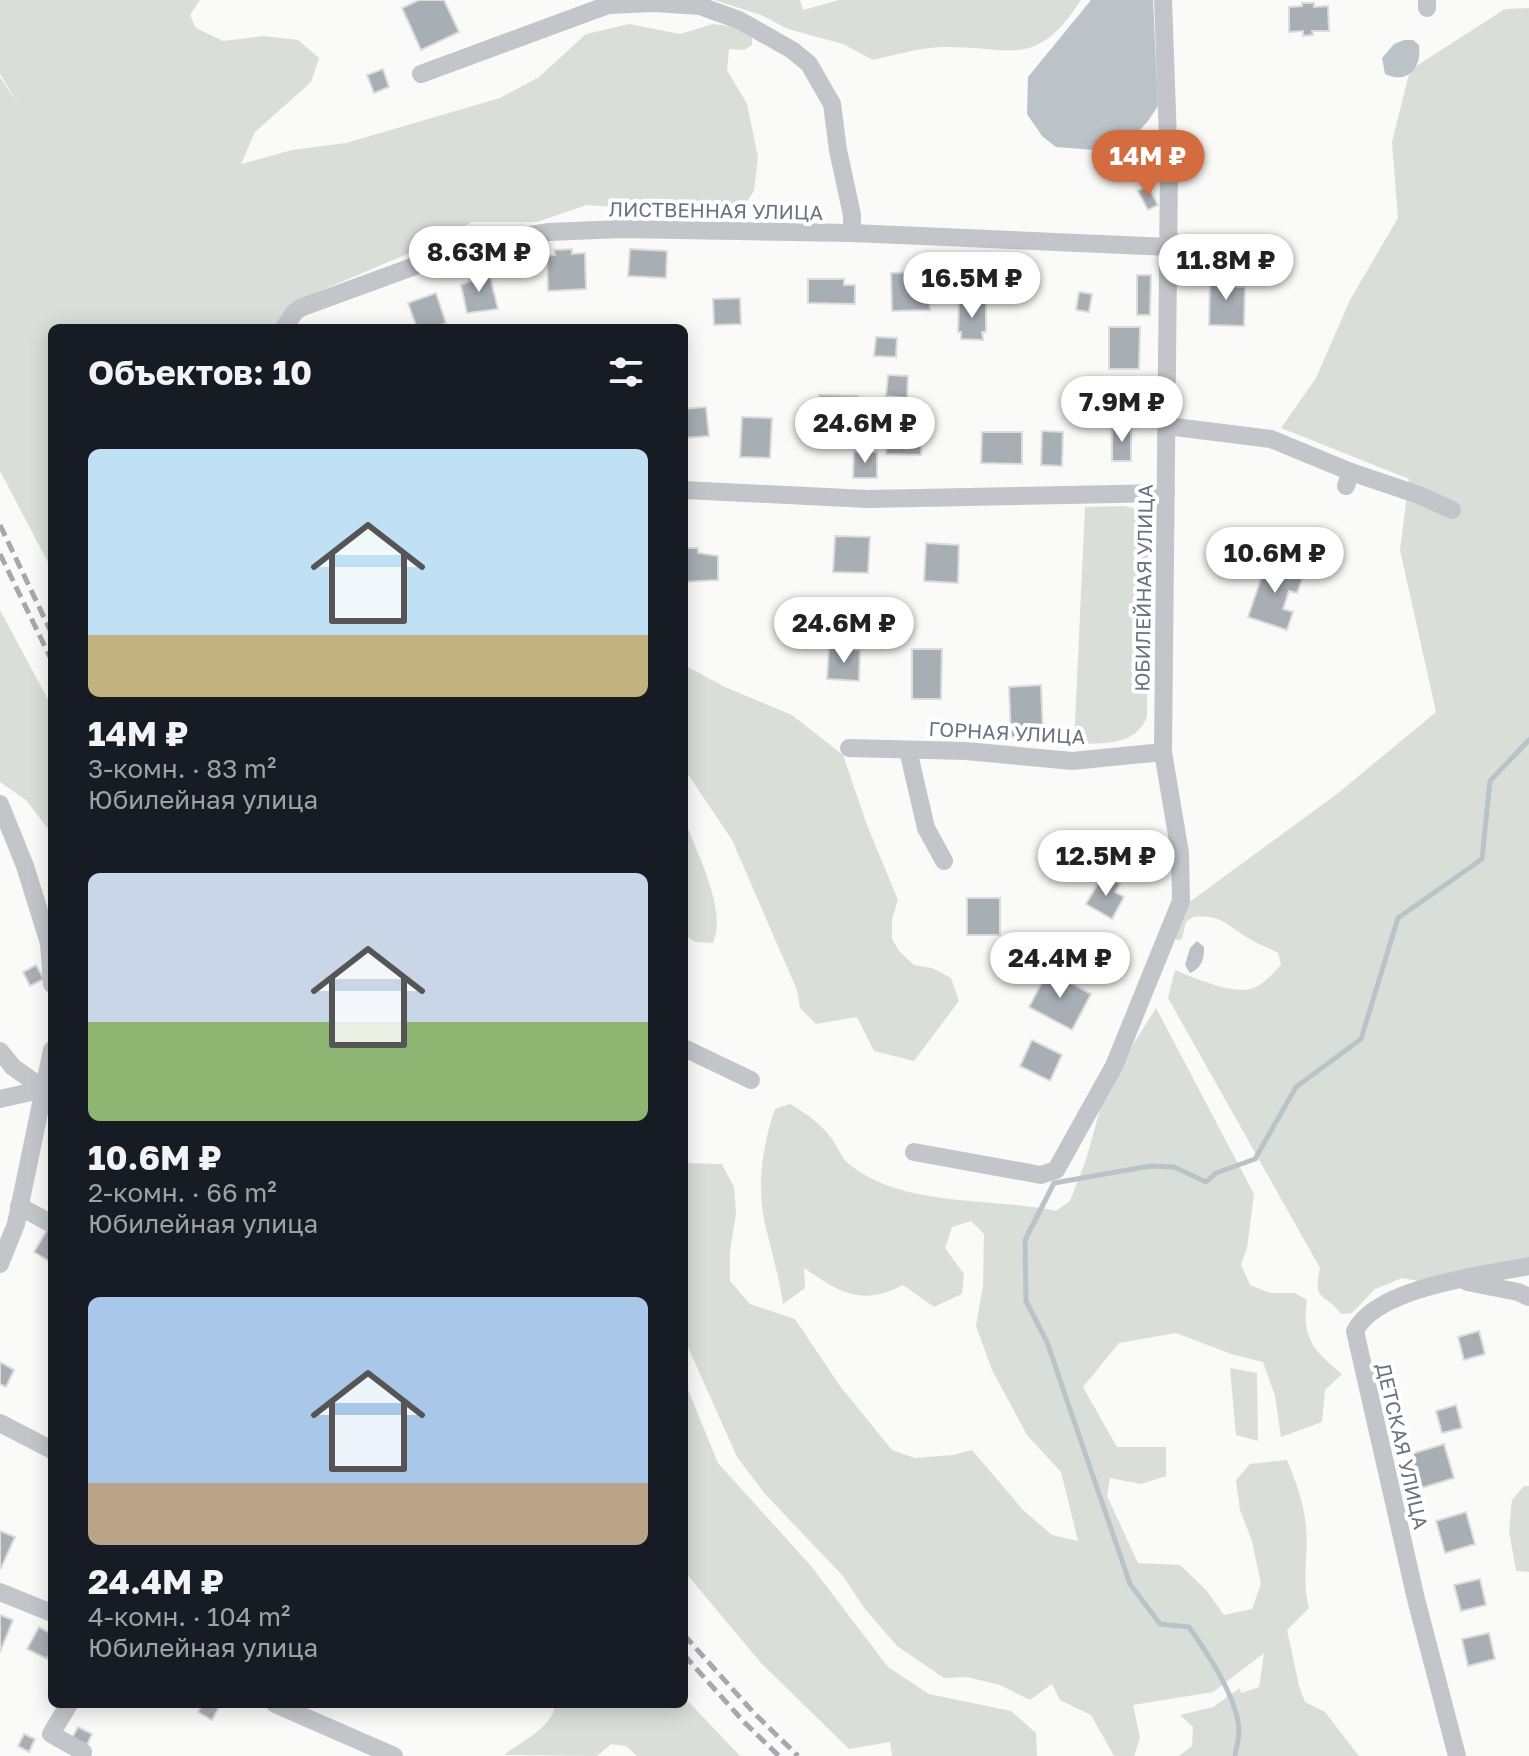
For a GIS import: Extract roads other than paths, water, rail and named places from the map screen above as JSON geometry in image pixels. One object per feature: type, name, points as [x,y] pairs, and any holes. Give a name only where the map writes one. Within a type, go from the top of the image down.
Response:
[{"type":"street","name":"ЮБИЛЕЙНАЯ УЛИЦА","points":[[914,1152],[1041,1175],[1056,1170],[1114,1066],[1181,901],[1180,853],[1163,752],[1169,168],[1163,0]]},
{"type":"street","points":[[421,74],[608,5],[654,3],[700,6],[739,20],[792,50],[809,64],[832,104],[852,215],[852,233]]},
{"type":"street","name":"ЛИСТВЕННАЯ УЛИЦА","points":[[287,324],[300,308],[415,266],[505,239],[549,232],[621,229],[852,233],[1169,247]]},
{"type":"street","points":[[1167,426],[1271,439],[1349,479],[1419,495],[1452,510]]},
{"type":"street","points":[[688,490],[867,499],[1166,493]]},
{"type":"street","name":"ГОРНАЯ УЛИЦА","points":[[849,748],[966,751],[1072,761],[1163,752]]},
{"type":"street","points":[[908,750],[926,828],[944,861]]},
{"type":"street","points":[[0,804],[25,866],[48,940]]},
{"type":"street","points":[[688,1050],[751,1080]]},
{"type":"street","points":[[0,1051],[13,1067],[44,1089]]},
{"type":"street","points":[[0,1264],[19,1206],[48,1070]]},
{"type":"street","points":[[0,1099],[44,1089]]},
{"type":"street","points":[[19,1206],[48,1222]]},
{"type":"street","points":[[1457,1280],[1529,1266]]},
{"type":"street","name":"ДЕТСКАЯ УЛИЦА","points":[[1457,1756],[1416,1599],[1355,1337],[1357,1326],[1379,1307],[1436,1284],[1457,1280],[1529,1297]]},
{"type":"street","points":[[0,1423],[48,1448]]},
{"type":"street","points":[[0,1592],[48,1611]]},
{"type":"street","points":[[67,1708],[51,1734],[83,1752]]},
{"type":"street","points":[[284,1708],[394,1756]]},
{"type":"waterway","points":[[1235,1756],[1239,1734],[1237,1718],[1227,1690],[1212,1663],[1189,1627],[1160,1624],[1130,1584],[1047,1342],[1026,1301],[1025,1240],[1054,1183],[1150,1166],[1174,1167],[1206,1182],[1216,1173],[1255,1159],[1296,1087],[1361,1039],[1398,918],[1482,859],[1490,781],[1529,740]]},
{"type":"railway","points":[[0,525],[48,626]]},
{"type":"railway","points":[[0,554],[48,653]]},
{"type":"railway","points":[[688,1639],[754,1713],[798,1756]]},
{"type":"railway","points":[[688,1659],[779,1756]]}]
